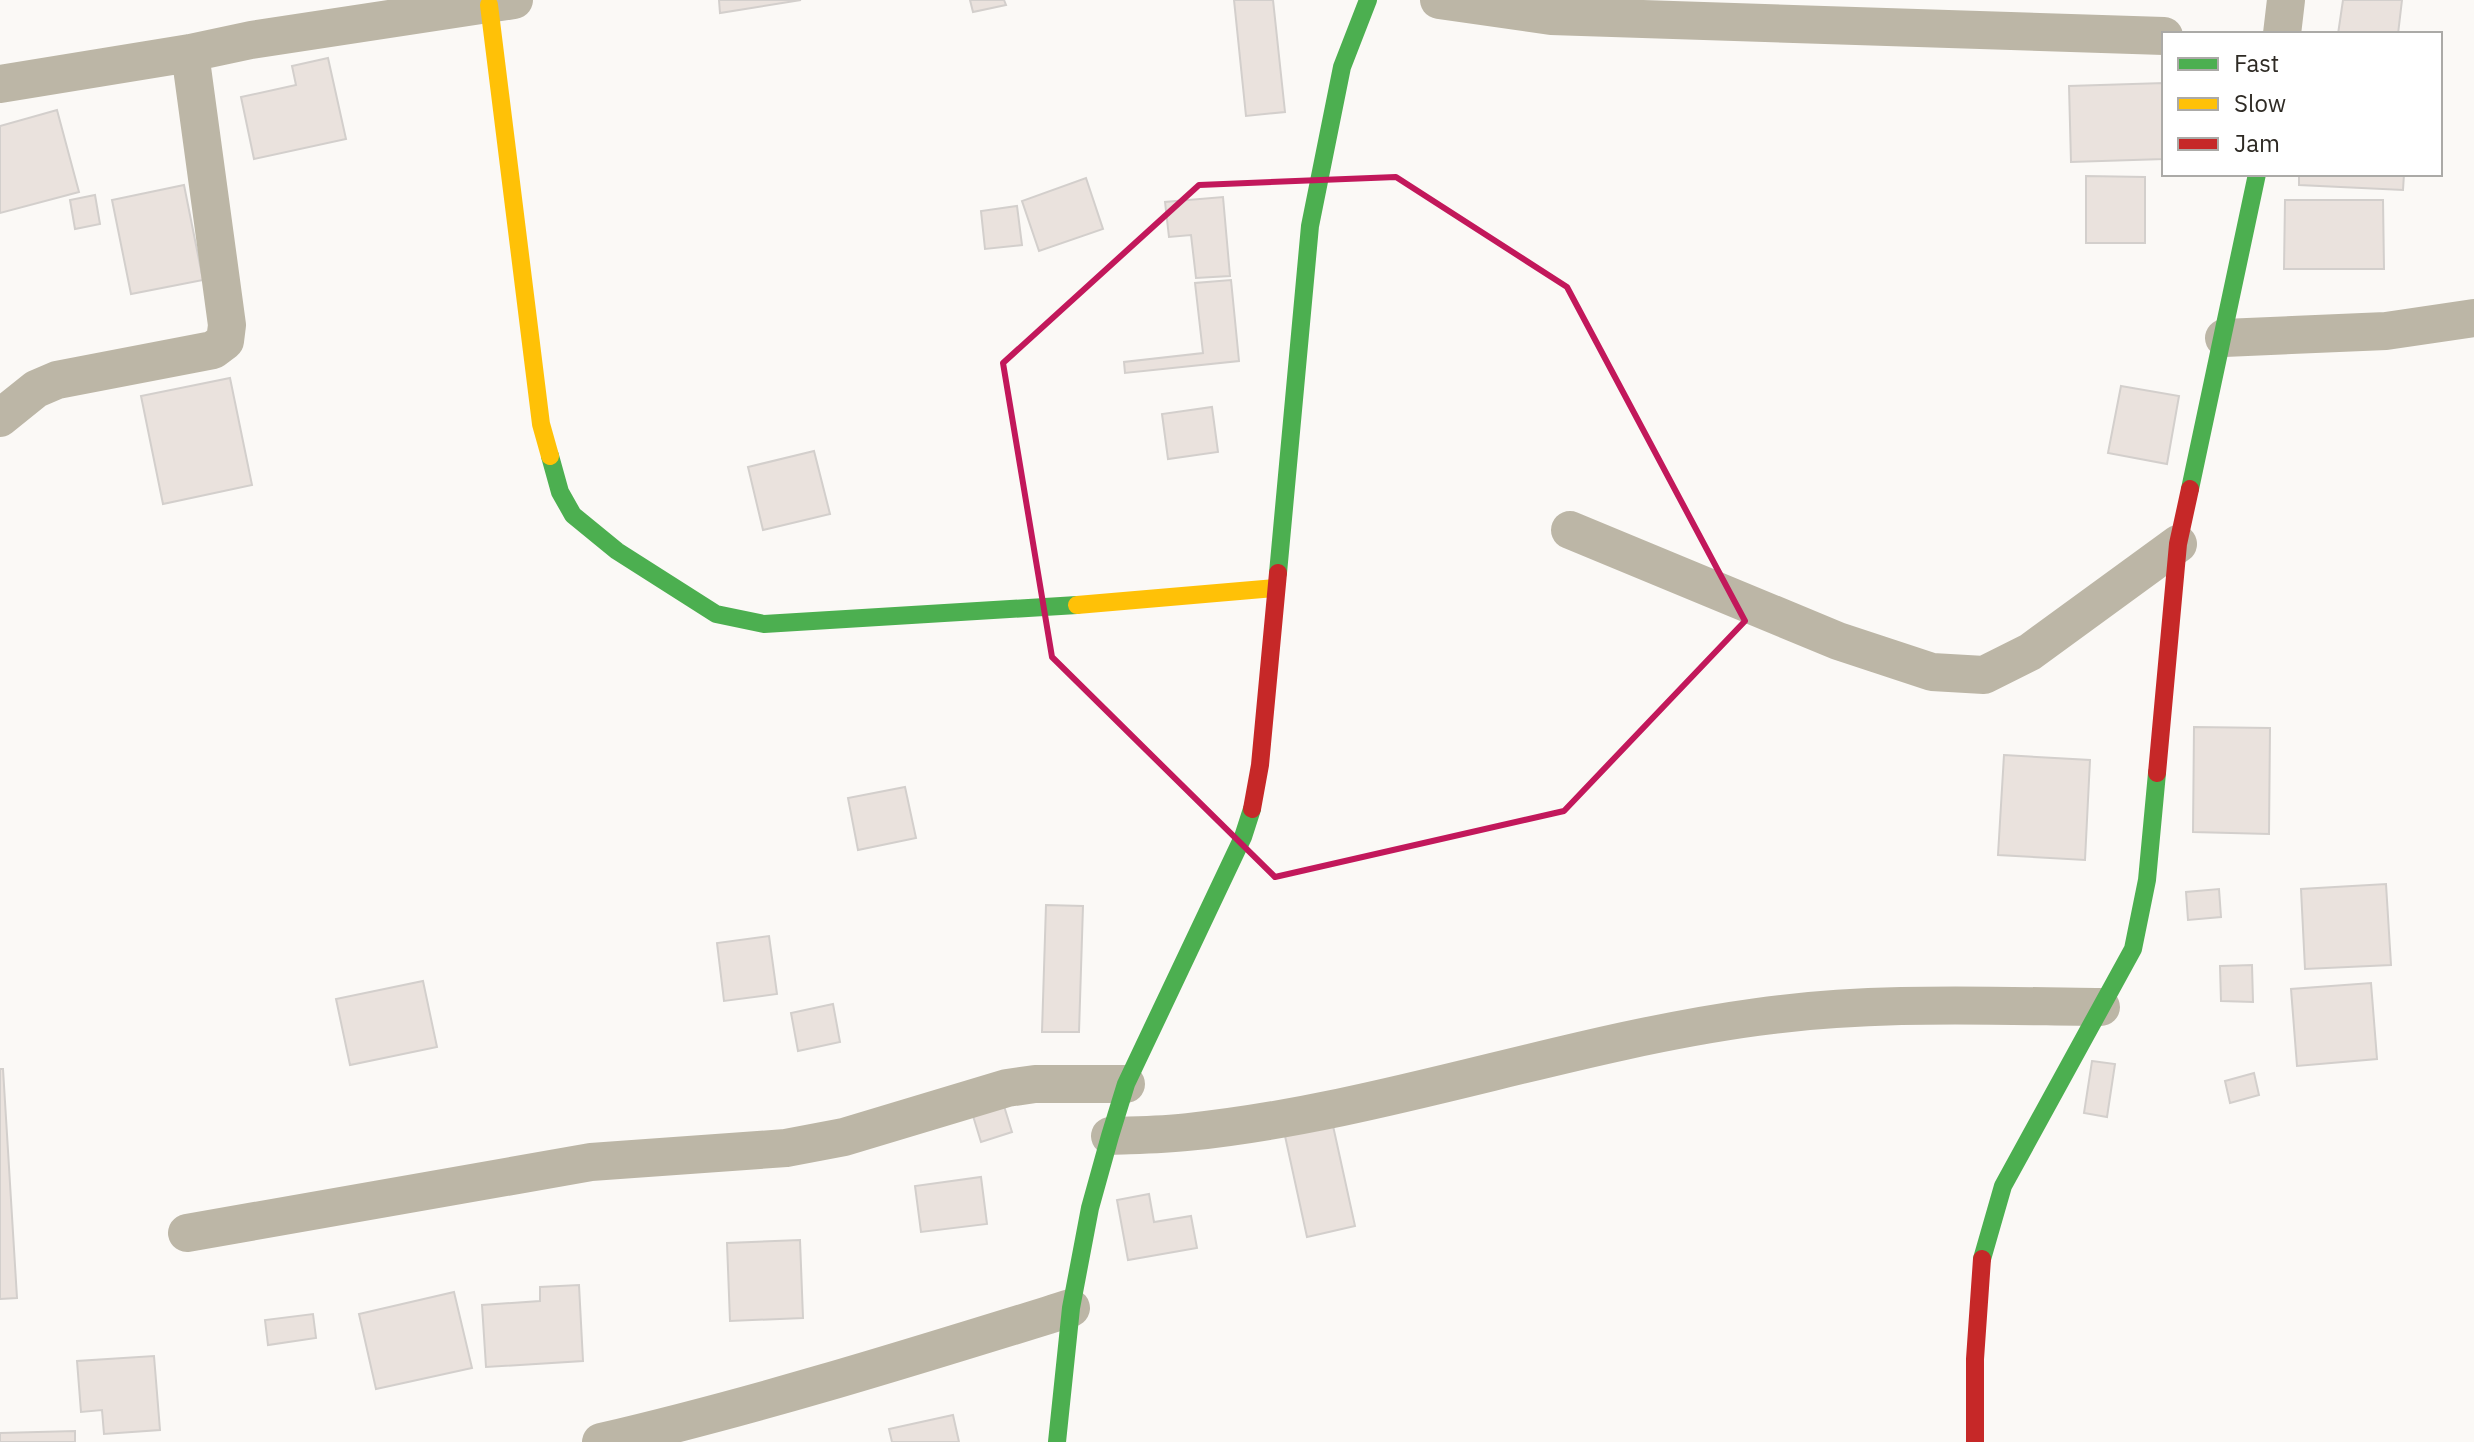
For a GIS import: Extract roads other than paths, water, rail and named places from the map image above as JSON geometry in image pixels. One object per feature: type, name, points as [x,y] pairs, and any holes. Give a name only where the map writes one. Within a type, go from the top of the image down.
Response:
[{"type":"street","points":[[1057,1442],[1071,1308],[1090,1208],[1126,1084],[1243,837],[1254,803],[1262,750],[1310,226],[1342,67],[1368,0]]},
{"type":"street","points":[[1439,0],[1551,16],[2162,36]]},
{"type":"street","points":[[2282,32],[2286,0]]},
{"type":"street","points":[[0,84],[251,40],[502,2],[541,424],[560,492],[573,515],[617,551],[716,614],[764,624],[1154,600],[1276,588]]},
{"type":"street","points":[[0,418],[36,389],[57,380],[213,350],[225,341],[227,325],[190,53]]},
{"type":"street","points":[[1975,1442],[1980,1267],[2003,1186],[2133,949],[2147,880],[2178,544],[2257,176]]},
{"type":"street","points":[[2224,338],[2386,331],[2474,318]]},
{"type":"street","points":[[1570,530],[1838,641],[1932,672],[1984,675],[2030,652],[2178,544]]},
{"type":"street","points":[[1110,1136],[1188,1132],[1302,1114],[1614,1043],[1758,1017],[1906,1006],[2101,1007]]},
{"type":"street","points":[[187,1233],[591,1162],[786,1148],[844,1137],[1007,1088],[1035,1084],[1126,1084]]},
{"type":"street","points":[[601,1442],[685,1423],[824,1384],[1071,1308]]}]
